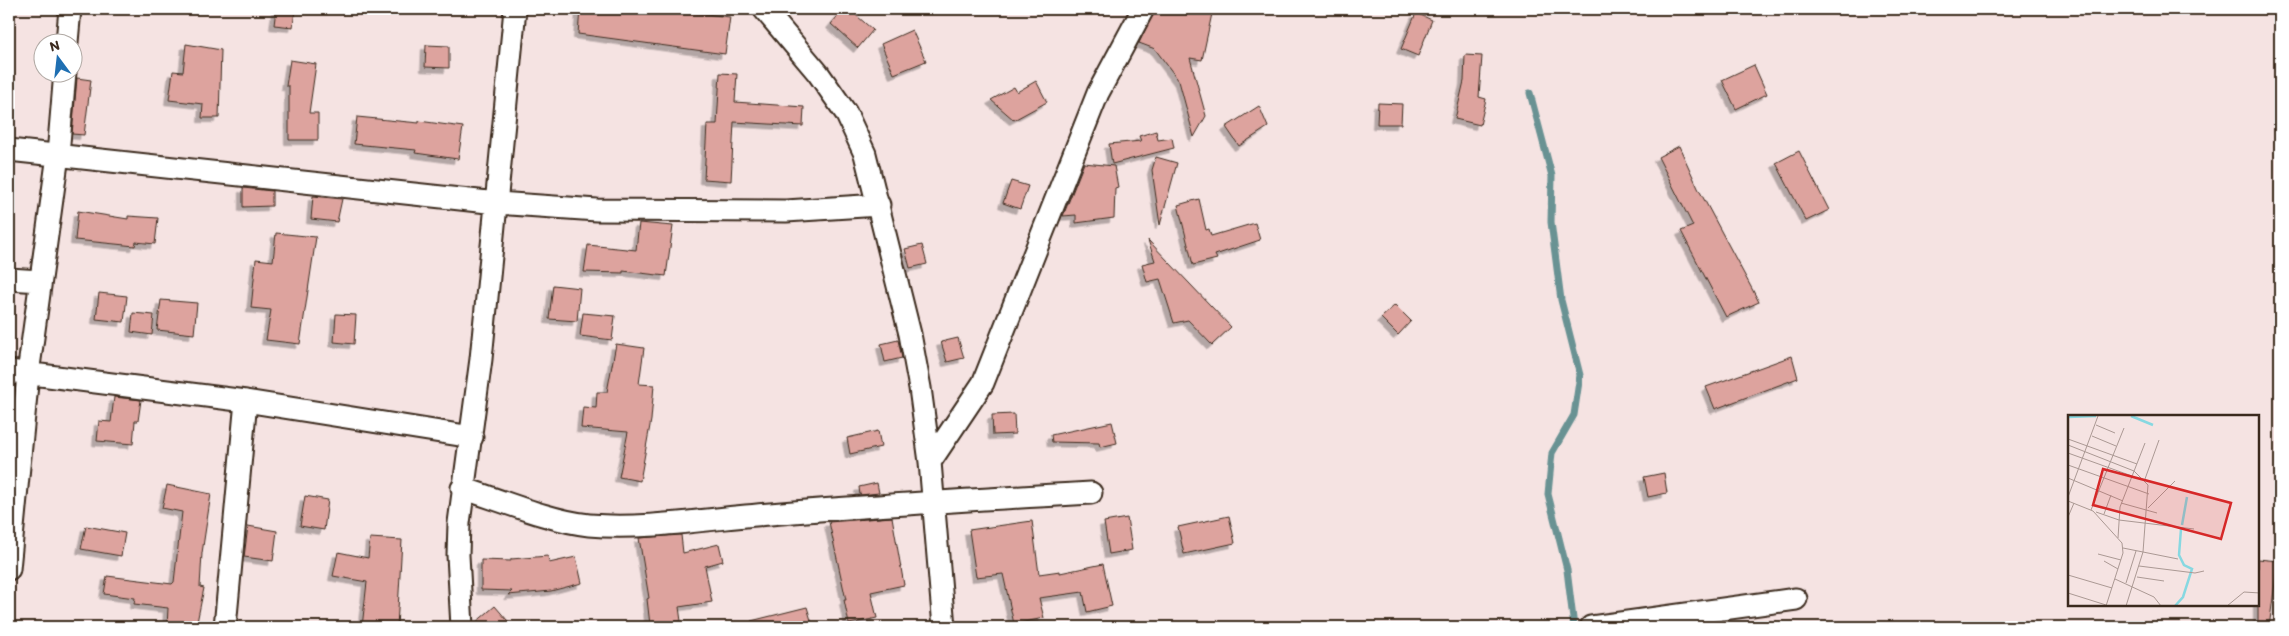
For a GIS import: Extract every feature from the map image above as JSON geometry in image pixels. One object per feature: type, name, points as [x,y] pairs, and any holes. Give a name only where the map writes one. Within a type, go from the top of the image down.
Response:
[{"type":"street","points":[[68,32],[70,9]]},
{"type":"street","points":[[462,627],[458,555],[462,488],[472,437],[515,9]]},
{"type":"street","points":[[764,9],[818,73],[846,113],[865,154],[910,334],[920,388],[930,462],[944,627]]},
{"type":"street","points":[[930,462],[984,383],[1098,94],[1142,9]]},
{"type":"street","points":[[9,562],[18,372],[40,281],[58,155],[63,82]]},
{"type":"street","points":[[9,150],[497,203],[597,210],[786,211],[879,205]]},
{"type":"street","points":[[9,279],[40,281]]},
{"type":"street","points":[[18,372],[246,401],[472,437]]},
{"type":"street","points":[[225,627],[246,401]]},
{"type":"street","points":[[462,488],[555,517],[586,524],[615,526],[645,526],[723,517],[932,501],[1091,493]]},
{"type":"street","points":[[1591,627],[1796,599]]},
{"type":"building","points":[[276,9],[295,9],[293,27],[274,25]]},
{"type":"building","points":[[580,9],[642,9],[673,13],[674,10],[730,17],[725,54],[578,34]]},
{"type":"building","points":[[844,9],[849,9],[873,30],[858,48],[831,24]]},
{"type":"building","points":[[1155,9],[1213,9],[1202,60],[1190,58],[1206,116],[1194,137],[1179,81],[1155,49],[1139,43]]},
{"type":"building","points":[[1416,13],[1432,20],[1418,56],[1401,49]]},
{"type":"building","points":[[912,30],[926,61],[894,74],[881,44]]},
{"type":"building","points":[[186,44],[221,50],[219,118],[202,118],[203,104],[169,100],[173,71],[183,72]]},
{"type":"building","points":[[426,45],[449,46],[449,68],[425,67]]},
{"type":"building","points":[[1465,55],[1482,56],[1479,97],[1486,99],[1480,125],[1455,119],[1464,81]]},
{"type":"building","points":[[290,60],[316,64],[309,113],[318,113],[318,140],[289,140],[289,86],[286,86]]},
{"type":"building","points":[[1754,65],[1767,94],[1736,109],[1722,80]]},
{"type":"building","points":[[720,73],[737,74],[735,102],[804,107],[803,126],[734,122],[731,181],[704,179],[707,124],[717,124]]},
{"type":"building","points":[[82,79],[91,80],[84,135],[72,134],[77,82],[82,82]]},
{"type":"building","points":[[1036,81],[1047,102],[1014,120],[991,100],[1014,87],[1017,92]]},
{"type":"building","points":[[1378,103],[1402,104],[1401,124],[1377,124]]},
{"type":"building","points":[[1259,106],[1268,127],[1239,146],[1226,127]]},
{"type":"building","points":[[357,117],[419,123],[419,121],[463,127],[458,159],[415,153],[416,150],[354,144]]},
{"type":"building","points":[[1156,131],[1158,140],[1172,138],[1174,148],[1112,164],[1109,144],[1141,141],[1139,136]]},
{"type":"building","points":[[1679,146],[1698,188],[1759,302],[1726,317],[1681,231],[1693,226],[1658,157]]},
{"type":"building","points":[[1799,151],[1829,210],[1806,221],[1776,163]]},
{"type":"building","points":[[1156,157],[1177,163],[1160,225],[1152,170]]},
{"type":"building","points":[[1084,163],[1114,166],[1118,187],[1115,188],[1114,218],[1076,223],[1076,215],[1063,216]]},
{"type":"building","points":[[1011,181],[1028,186],[1020,209],[1003,203]]},
{"type":"building","points":[[243,188],[272,191],[272,206],[243,207]]},
{"type":"building","points":[[313,196],[342,199],[337,222],[311,219]]},
{"type":"building","points":[[1199,199],[1206,230],[1209,229],[1211,236],[1255,223],[1260,240],[1215,255],[1217,259],[1193,265],[1178,205]]},
{"type":"building","points":[[78,211],[128,219],[128,216],[158,218],[155,244],[136,242],[135,246],[75,240]]},
{"type":"building","points":[[639,223],[673,226],[666,276],[623,271],[623,273],[584,272],[588,245],[636,250]]},
{"type":"building","points":[[276,233],[316,237],[300,344],[266,340],[271,310],[251,308],[256,259],[273,261]]},
{"type":"building","points":[[1148,240],[1231,327],[1212,345],[1188,320],[1174,323],[1160,279],[1147,282],[1142,264],[1155,261]]},
{"type":"building","points":[[922,245],[927,264],[910,268],[905,249]]},
{"type":"building","points":[[553,285],[580,288],[577,321],[549,319]]},
{"type":"building","points":[[99,293],[127,296],[124,322],[96,319]]},
{"type":"building","points":[[161,300],[197,303],[194,334],[157,330]]},
{"type":"building","points":[[1395,305],[1411,321],[1398,335],[1381,318]]},
{"type":"building","points":[[133,313],[154,315],[152,335],[131,332]]},
{"type":"building","points":[[583,313],[615,316],[612,340],[580,336]]},
{"type":"building","points":[[336,314],[356,315],[354,344],[334,342]]},
{"type":"building","points":[[958,338],[964,358],[947,362],[941,342]]},
{"type":"building","points":[[898,340],[902,358],[885,362],[881,344]]},
{"type":"building","points":[[616,344],[644,348],[639,384],[654,385],[651,420],[640,481],[619,477],[628,432],[581,428],[583,407],[596,408],[597,392],[607,392]]},
{"type":"building","points":[[1792,356],[1798,378],[1715,409],[1706,387]]},
{"type":"building","points":[[114,397],[141,400],[138,421],[135,421],[133,444],[97,441],[99,421],[111,422]]},
{"type":"building","points":[[1014,414],[1015,434],[993,435],[992,415]]},
{"type":"building","points":[[1112,422],[1117,443],[1100,447],[1099,443],[1052,442],[1051,435]]},
{"type":"building","points":[[878,431],[881,447],[850,454],[847,438]]},
{"type":"building","points":[[1664,473],[1667,493],[1648,497],[1644,477]]},
{"type":"building","points":[[877,483],[879,493],[860,495],[859,487]]},
{"type":"building","points":[[167,485],[211,494],[202,553],[200,587],[204,588],[196,627],[167,627],[168,608],[134,604],[135,598],[104,594],[107,576],[172,584],[174,582],[182,512],[162,508]]},
{"type":"building","points":[[305,496],[328,500],[324,530],[300,526]]},
{"type":"building","points":[[1229,516],[1235,543],[1184,554],[1178,527]]},
{"type":"building","points":[[892,517],[904,585],[871,592],[877,618],[849,624],[844,600],[846,600],[829,522]]},
{"type":"building","points":[[1127,518],[1132,550],[1109,554],[1104,522]]},
{"type":"building","points":[[1032,521],[1039,574],[1060,571],[1060,573],[1103,564],[1112,606],[1087,612],[1083,592],[1039,598],[1044,618],[1014,624],[1003,574],[976,577],[969,530]]},
{"type":"building","points":[[86,526],[125,533],[121,556],[81,549]]},
{"type":"building","points":[[248,526],[277,531],[273,561],[244,557]]},
{"type":"building","points":[[681,535],[683,553],[719,544],[723,561],[705,566],[712,602],[679,607],[681,621],[650,625],[647,599],[649,598],[639,538]]},
{"type":"building","points":[[370,538],[402,540],[397,627],[362,627],[367,582],[333,576],[338,552],[368,558]]},
{"type":"building","points":[[548,556],[549,563],[576,557],[582,583],[551,591],[508,595],[512,591],[481,590],[481,560],[511,561],[511,559]]},
{"type":"building","points":[[2259,559],[2278,561],[2269,627],[2258,627]]},
{"type":"building","points":[[495,606],[513,627],[474,627],[474,624]]},
{"type":"building","points":[[807,607],[813,627],[752,627],[751,621]]},
{"type":"waterway","points":[[1530,93],[1552,176],[1551,222],[1561,300],[1580,375],[1574,415],[1552,453],[1548,494],[1567,570],[1574,627]]}]
